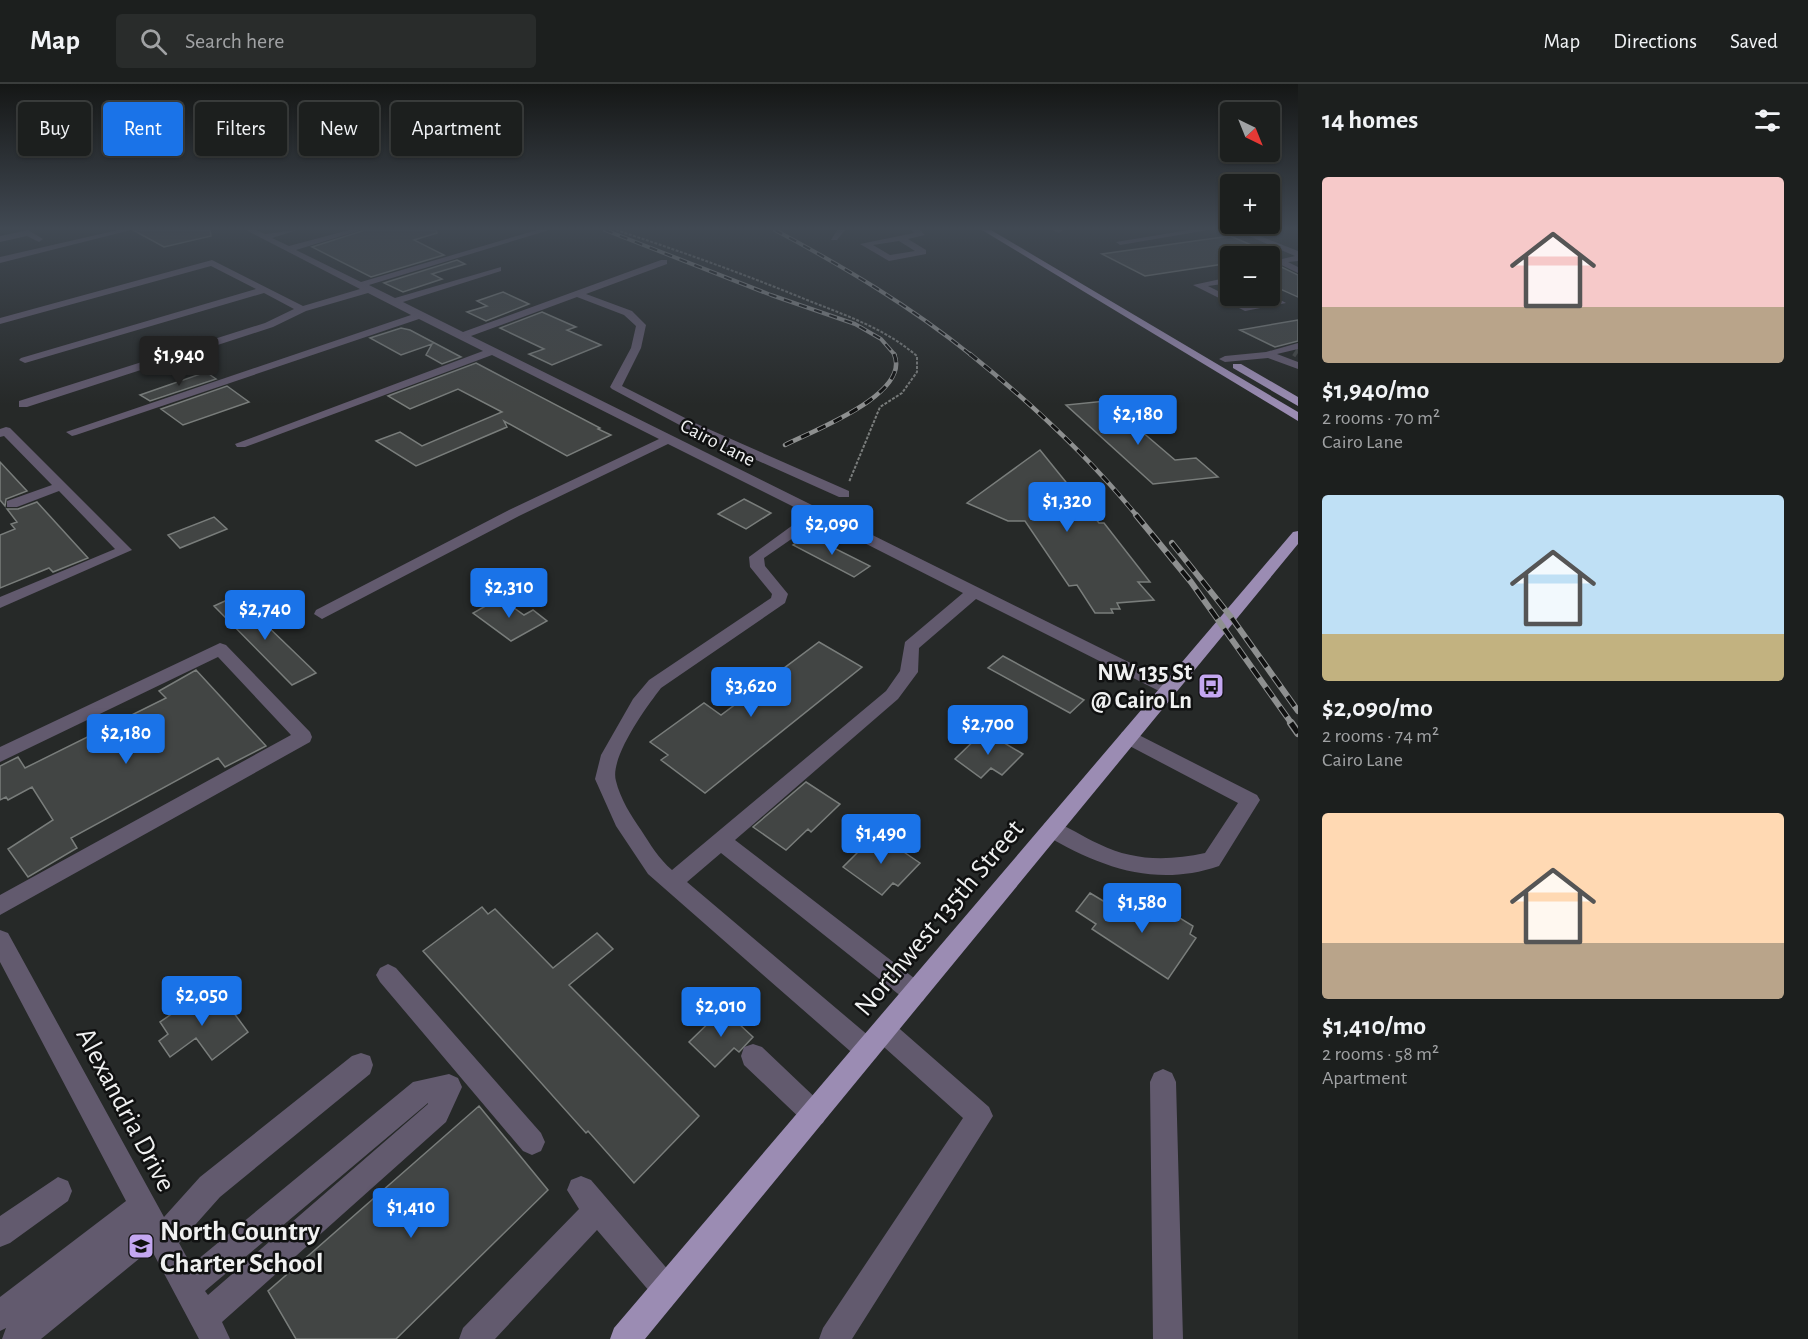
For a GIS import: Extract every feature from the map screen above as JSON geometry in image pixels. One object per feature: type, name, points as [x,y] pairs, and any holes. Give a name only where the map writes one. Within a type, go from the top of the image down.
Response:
[{"type":"main road","points":[[1084,289],[1298,417]]},
{"type":"main road","points":[[1104,289],[1195,342]]},
{"type":"main road","points":[[1220,356],[1298,402]]},
{"type":"main road","name":"Northwest 135th Street","points":[[625,1339],[1298,535]]},
{"type":"street","points":[[0,321],[119,289]]},
{"type":"street","points":[[262,289],[302,309]]},
{"type":"street","points":[[23,404],[259,328],[302,309],[360,289]]},
{"type":"street","name":"Cairo Lane","points":[[367,289],[1169,689]]},
{"type":"street","points":[[394,302],[436,289]]},
{"type":"street","points":[[462,336],[592,289]]},
{"type":"street","points":[[1205,289],[1220,296]]},
{"type":"street","points":[[25,360],[265,290]]},
{"type":"street","points":[[577,294],[628,313],[641,325],[636,348],[616,387],[693,427],[844,494]]},
{"type":"street","points":[[1241,306],[1245,308],[1259,306]]},
{"type":"street","points":[[72,432],[420,315]]},
{"type":"street","points":[[1220,356],[1269,355],[1294,348]]},
{"type":"street","points":[[241,444],[493,351]]},
{"type":"street","points":[[1269,355],[1298,366]]},
{"type":"street","points":[[0,433],[6,431],[125,550],[0,603]]},
{"type":"street","points":[[322,614],[514,513],[669,439]]},
{"type":"street","points":[[12,504],[61,486]]},
{"type":"street","points":[[818,514],[756,557],[758,567],[780,594],[779,600],[656,684],[639,703],[610,755],[605,779],[613,802],[647,859],[671,883],[875,1040],[980,1116],[834,1339]]},
{"type":"street","points":[[671,883],[892,695],[909,672],[911,646],[974,592]]},
{"type":"street","points":[[0,755],[220,649],[303,737],[0,906]]},
{"type":"street","points":[[1052,829],[1092,854],[1139,868],[1182,868],[1212,860],[1250,800],[1129,737]]},
{"type":"street","points":[[721,841],[915,993]]},
{"type":"street","name":"Alexandria Drive","points":[[0,940],[210,1328]]},
{"type":"street","points":[[388,975],[459,1078],[532,1142]]},
{"type":"street","points":[[753,1056],[814,1114]]},
{"type":"street","points":[[0,1316],[210,1187],[361,1065]]},
{"type":"street","points":[[187,1287],[422,1091],[459,1078]]},
{"type":"street","points":[[210,1328],[437,1113],[459,1078]]},
{"type":"street","points":[[1163,1082],[1168,1339]]},
{"type":"street","points":[[0,1233],[58,1191]]},
{"type":"street","points":[[474,1339],[590,1200],[666,1289]]},
{"type":"street","points":[[17,1339],[153,1224]]},
{"type":"path","points":[[782,289],[866,320],[917,356],[916,372],[902,393],[880,407],[844,494]]},
{"type":"building","points":[[396,289],[413,289],[403,292]]},
{"type":"building","points":[[1280,289],[1280,289],[1298,289],[1298,297]]},
{"type":"building","points":[[503,292],[529,304],[486,321],[467,312],[487,306],[477,301]]},
{"type":"building","points":[[542,312],[576,327],[567,330],[601,345],[552,365],[529,354],[544,349],[500,328]]},
{"type":"building","points":[[1298,320],[1298,341],[1275,347],[1240,330]]},
{"type":"building","points":[[401,328],[410,330],[461,357],[442,364],[426,355],[432,344],[401,355],[370,338]]},
{"type":"building","points":[[476,363],[611,435],[567,456],[504,421],[507,427],[416,466],[376,441],[400,432],[422,446],[502,412],[458,389],[410,409],[388,396]]},
{"type":"building","points":[[206,372],[216,379],[150,401],[140,395]]},
{"type":"building","points":[[227,386],[249,402],[183,425],[161,409]]},
{"type":"building","points":[[1106,401],[1175,460],[1196,458],[1218,477],[1153,484],[1066,405]]},
{"type":"building","points":[[1040,450],[1099,523],[1104,523],[1150,582],[1138,582],[1154,600],[1117,603],[1120,609],[1111,609],[1113,613],[1095,613],[1077,585],[1069,586],[1025,521],[1008,521],[967,503]]},
{"type":"building","points":[[0,462],[27,491],[6,499],[5,506],[0,500]]},
{"type":"building","points":[[744,499],[771,513],[746,529],[718,514]]},
{"type":"building","points":[[37,502],[88,558],[53,572],[49,568],[0,588],[0,535],[15,529],[11,524],[17,522],[7,509],[18,509]]},
{"type":"building","points":[[214,517],[227,529],[180,548],[168,535]]},
{"type":"building","points":[[808,535],[870,566],[854,577],[793,545]]},
{"type":"building","points":[[236,596],[316,673],[292,685],[214,606]]},
{"type":"building","points":[[500,598],[524,615],[533,610],[547,621],[511,641],[473,613]]},
{"type":"building","points":[[819,642],[862,667],[705,793],[661,760],[668,755],[650,742],[704,703],[721,715]]},
{"type":"building","points":[[1003,656],[1084,700],[1070,713],[988,668]]},
{"type":"building","points":[[196,670],[266,746],[225,767],[218,758],[71,838],[77,848],[28,877],[8,849],[53,820],[32,787],[8,800],[6,797],[0,800],[0,766],[18,757],[25,768],[166,698],[159,691]]},
{"type":"building","points":[[984,731],[1023,754],[1002,775],[991,768],[981,778],[955,759]]},
{"type":"building","points":[[806,782],[840,804],[811,832],[808,829],[786,850],[753,827]]},
{"type":"building","points":[[867,838],[882,849],[889,842],[920,863],[898,886],[893,883],[882,895],[843,867],[858,852],[855,849]]},
{"type":"building","points":[[1090,893],[1143,925],[1157,904],[1193,926],[1190,934],[1196,938],[1168,979],[1092,929],[1096,924],[1076,911]]},
{"type":"building","points":[[482,907],[488,914],[495,909],[553,968],[597,933],[613,949],[569,985],[699,1116],[634,1183],[588,1131],[586,1133],[423,951]]},
{"type":"building","points":[[202,993],[214,1009],[225,1001],[248,1032],[212,1060],[196,1038],[170,1057],[159,1041],[168,1034],[160,1022]]},
{"type":"building","points":[[723,1009],[753,1037],[739,1052],[734,1048],[715,1067],[689,1042]]},
{"type":"building","points":[[479,1106],[548,1190],[396,1339],[296,1339],[268,1291]]},
{"type":"railway","points":[[755,289],[855,324],[881,339],[895,355]]},
{"type":"railway","points":[[877,289],[971,355]]},
{"type":"railway","points":[[785,445],[836,421],[875,397],[888,383],[896,369],[894,354]]},
{"type":"railway","points":[[970,354],[1058,430],[1137,516]]},
{"type":"railway","points":[[1136,515],[1191,582],[1292,724]]},
{"type":"railway","points":[[1172,543],[1231,617],[1298,711]]},
{"type":"railway","points":[[1291,723],[1298,733]]},
{"type":"place","name":"NW 135 St @ Cairo Ln","points":[[1211,686]]},
{"type":"place","name":"North Country Charter School","points":[[141,1246]]}]
